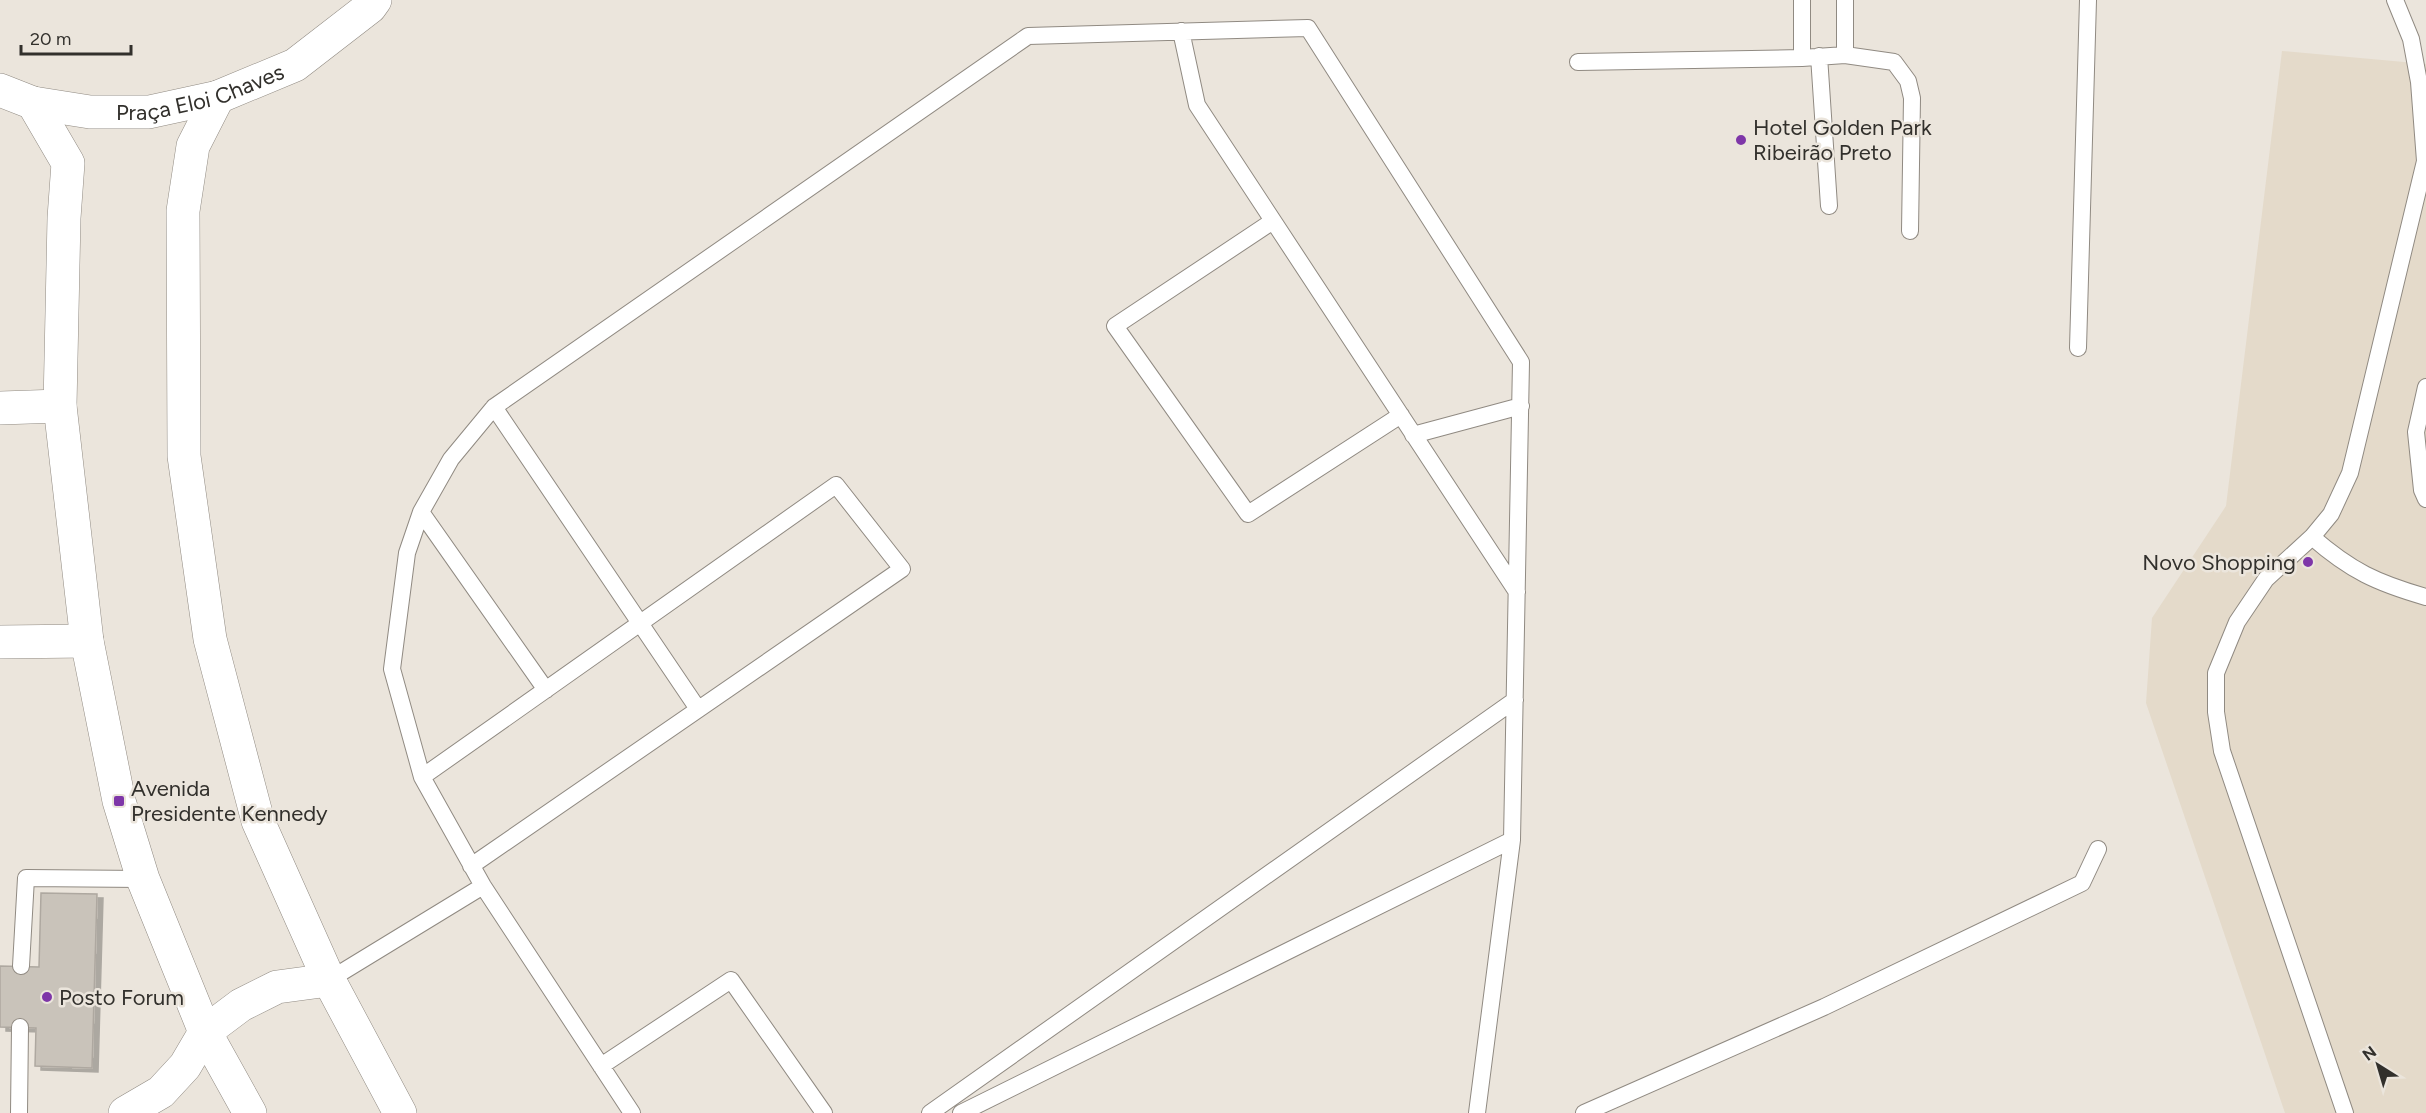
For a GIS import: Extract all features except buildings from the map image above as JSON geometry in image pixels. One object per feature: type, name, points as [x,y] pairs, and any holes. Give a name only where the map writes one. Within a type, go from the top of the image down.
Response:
[{"type":"main road","name":"Praça Eloi Chaves","points":[[0,90],[33,103],[90,112],[149,112],[218,98],[295,66],[370,7],[375,0]]},
{"type":"main road","points":[[218,98],[193,146],[183,211],[184,456],[210,639],[255,810],[329,980],[400,1113]]},
{"type":"main road","points":[[33,103],[68,163],[64,218],[60,406],[87,641],[120,801],[143,879],[205,1032],[250,1113]]},
{"type":"main road","points":[[0,408],[60,406]]},
{"type":"main road","points":[[0,642],[87,641]]},
{"type":"main road","points":[[125,1113],[161,1092],[185,1066],[205,1032],[241,1005],[277,987],[329,980]]},
{"type":"lane","points":[[1802,0],[1828,206]]},
{"type":"lane","points":[[1845,0],[1845,55]]},
{"type":"lane","points":[[2078,348],[2088,0]]},
{"type":"lane","points":[[2345,1113],[2222,751],[2216,712],[2216,673],[2237,622],[2266,579],[2312,537],[2331,514],[2350,473],[2425,161],[2419,82],[2411,39],[2396,0]]},
{"type":"lane","points":[[632,1113],[483,886],[422,777],[392,669],[407,553],[421,512],[451,459],[494,407],[1028,36],[1308,28],[1521,362],[1512,840],[1477,1113]]},
{"type":"lane","points":[[1181,31],[1197,105],[1517,592]]},
{"type":"lane","points":[[1578,62],[1845,55],[1894,62],[1908,81],[1912,98],[1910,231]]},
{"type":"lane","points":[[1273,221],[1115,326],[1248,514],[1401,415]]},
{"type":"lane","points":[[2426,387],[2416,432],[2422,490],[2426,499]]},
{"type":"lane","points":[[1413,435],[1521,406]]},
{"type":"lane","points":[[494,407],[698,709]]},
{"type":"lane","points":[[422,777],[836,485],[902,569],[471,866]]},
{"type":"lane","points":[[421,512],[546,690]]},
{"type":"lane","points":[[2312,537],[2335,557],[2360,573],[2387,586],[2426,597]]},
{"type":"lane","points":[[930,1113],[1515,700]]},
{"type":"lane","points":[[961,1113],[1512,840]]},
{"type":"lane","points":[[1584,1113],[1824,1006],[2082,884],[2098,849]]},
{"type":"lane","points":[[21,966],[26,878],[143,879]]},
{"type":"lane","points":[[329,980],[483,886]]},
{"type":"lane","points":[[601,1066],[731,980],[824,1113]]},
{"type":"lane","points":[[19,1113],[20,1027]]},
{"type":"shaded area","name":"Novo Shopping","points":[[2282,51],[2426,64],[2426,1113],[2285,1113],[2146,703],[2152,618],[2226,506]]},
{"type":"place","name":"Hotel Golden Park Ribeirão Preto","points":[[1741,140]]},
{"type":"place","name":"Novo Shopping","points":[[2308,562]]},
{"type":"place","name":"Avenida Presidente Kennedy","points":[[119,801]]},
{"type":"place","name":"Posto Forum","points":[[47,997]]}]
